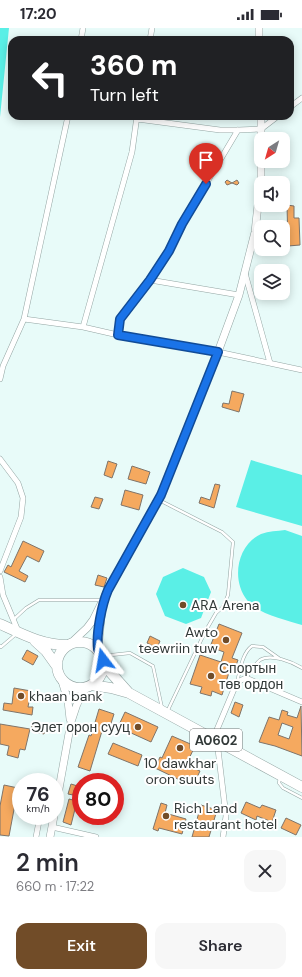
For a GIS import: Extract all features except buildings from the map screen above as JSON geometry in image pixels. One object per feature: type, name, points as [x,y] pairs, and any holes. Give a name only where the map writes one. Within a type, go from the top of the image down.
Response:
[{"type":"highway","name":"A0602","points":[[0,624],[34,640],[50,644],[69,644],[79,641],[92,645],[116,679],[130,693]]},
{"type":"highway","name":"A0602","points":[[34,640],[46,651],[56,665],[58,674],[62,681],[73,688],[89,686],[111,688],[130,693],[302,787]]},
{"type":"highway","points":[[56,665],[57,658],[61,650],[69,644]]},
{"type":"highway","points":[[89,686],[98,680],[102,673],[101,657]]},
{"type":"street","points":[[0,379],[3,366],[24,320],[67,120]]},
{"type":"street","points":[[83,327],[132,152],[137,120]]},
{"type":"street","points":[[156,120],[220,130],[238,130],[261,129],[273,120]]},
{"type":"street","points":[[261,120],[261,129]]},
{"type":"street","points":[[118,335],[120,319],[150,280],[169,251],[182,224],[238,130]]},
{"type":"street","points":[[69,644],[87,628],[159,499],[218,352],[239,295],[255,232],[261,168]]},
{"type":"street","points":[[245,273],[270,363]]},
{"type":"street","points":[[150,280],[239,295]]},
{"type":"street","points":[[24,320],[83,327],[118,335],[218,352],[302,370]]},
{"type":"street","points":[[0,459],[18,484],[23,498],[21,516],[0,571]]},
{"type":"street","points":[[0,577],[3,595],[18,632]]},
{"type":"street","points":[[101,657],[100,620],[104,600]]},
{"type":"street","points":[[223,837],[226,816],[215,740],[237,682],[246,678],[302,702]]},
{"type":"street","points":[[62,681],[68,701],[71,722]]},
{"type":"street","points":[[60,773],[71,722],[77,704],[89,686]]},
{"type":"street","points":[[36,837],[38,825]]},
{"type":"street","points":[[50,837],[52,827],[96,837]]},
{"type":"lane","points":[[159,499],[222,532],[233,542],[228,595],[223,607],[216,613],[165,712]]},
{"type":"lane","points":[[12,620],[26,608],[39,600],[104,600]]},
{"type":"lane","points":[[0,646],[2,646],[18,632]]},
{"type":"lane","points":[[237,682],[244,657],[248,648],[252,646],[263,648],[280,659],[302,668]]},
{"type":"lane","points":[[101,657],[130,653],[153,666],[165,712]]},
{"type":"lane","points":[[246,678],[260,660],[269,657],[280,659]]},
{"type":"lane","points":[[280,775],[279,780],[283,788],[302,798]]},
{"type":"shaded area","points":[[0,28],[9,28],[8,36],[0,117]]},
{"type":"shaded area","points":[[251,460],[302,475],[302,526],[236,507]]},
{"type":"shaded area","points":[[285,530],[302,536],[302,625],[272,616],[252,605],[242,592],[239,583],[239,564],[246,546],[261,534]]},
{"type":"shaded area","name":"ARA Arena","points":[[183,568],[204,577],[211,592],[201,618],[186,624],[165,616],[156,594],[163,577]]},
{"type":"place","name":"ARA Arena","points":[[183,605]]},
{"type":"place","name":"Awto teewriin tuw","points":[[226,640]]},
{"type":"place","name":"Спортын төв ордон","points":[[211,676]]},
{"type":"place","name":"khaan bank","points":[[21,696]]},
{"type":"place","name":"Элет орон сууц","points":[[138,727]]},
{"type":"place","name":"10 dawkhar oron suuts","points":[[180,748]]},
{"type":"place","name":"Rich Land restaurant hotel","points":[[166,816]]},
{"type":"route","points":[[103,660],[98,650],[98,640],[104,600],[108,590],[161,495],[218,352],[118,335],[120,319],[150,280],[169,251],[182,224],[206,184]]}]
